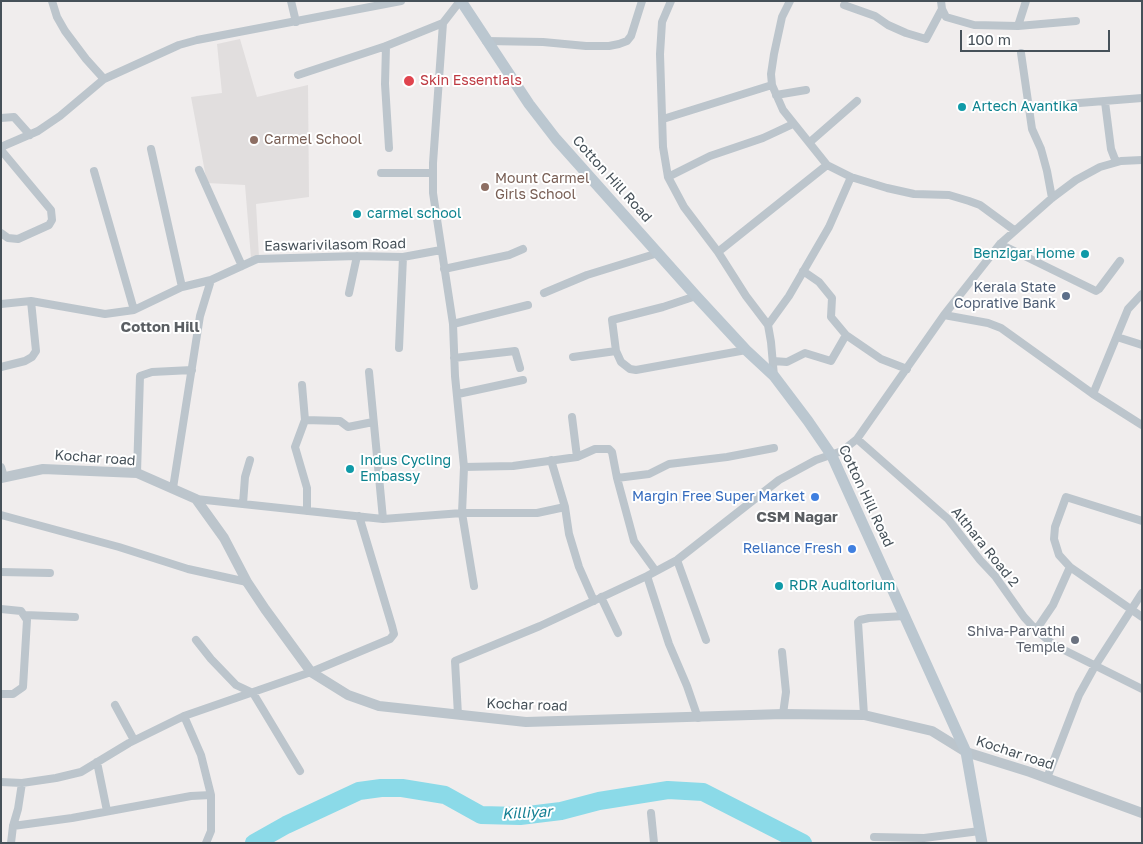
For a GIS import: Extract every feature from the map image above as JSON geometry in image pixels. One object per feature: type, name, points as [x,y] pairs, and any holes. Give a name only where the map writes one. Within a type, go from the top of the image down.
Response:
[{"type":"main road","name":"Cotton Hill Road","points":[[460,1],[529,104],[556,139],[696,296],[746,350],[774,376],[832,456],[966,752],[981,837]]},
{"type":"street","points":[[52,1],[57,18],[65,31],[86,59],[104,78]]},
{"type":"street","points":[[291,1],[296,22]]},
{"type":"street","points":[[350,1],[351,11]]},
{"type":"street","points":[[1,233],[8,238],[18,240],[49,225],[52,220],[51,210],[1,148],[30,135],[60,116],[104,78],[179,44],[402,1]]},
{"type":"street","points":[[298,75],[386,46],[443,23],[460,1]]},
{"type":"street","points":[[486,41],[543,42],[586,46],[619,44],[627,41],[631,36],[642,1]]},
{"type":"street","points":[[671,1],[662,22],[660,38],[663,147],[668,178],[684,207],[718,252],[768,326],[772,342],[774,376]]},
{"type":"street","points":[[790,1],[782,17],[774,54],[771,74],[772,85],[793,124],[810,142],[827,165],[851,177],[872,184],[914,194],[949,195],[969,200],[1014,230]]},
{"type":"street","points":[[1018,26],[1026,1]]},
{"type":"street","points":[[844,5],[875,16],[888,25],[906,33],[926,39],[942,5]]},
{"type":"street","points":[[942,5],[946,17],[974,25],[1018,26],[1076,21]]},
{"type":"street","points":[[443,23],[433,193],[453,324],[454,358],[464,467],[462,513],[474,586]]},
{"type":"street","points":[[386,46],[385,84],[389,148]]},
{"type":"street","points":[[1021,53],[1032,129],[1041,149],[1052,198]]},
{"type":"street","points":[[663,119],[772,85]]},
{"type":"street","points":[[776,95],[806,90]]},
{"type":"street","points":[[1029,108],[1142,98]]},
{"type":"street","points":[[810,142],[857,101]]},
{"type":"street","points":[[1104,102],[1111,149],[1116,162]]},
{"type":"street","points":[[1,118],[14,117],[30,135]]},
{"type":"street","points":[[668,178],[710,156],[763,138],[793,124]]},
{"type":"street","points":[[151,149],[182,287]]},
{"type":"street","points":[[458,715],[455,661],[598,599],[677,560],[780,480],[816,460],[842,451],[858,439],[944,315],[1000,244],[1014,230],[1076,180],[1100,166],[1116,162],[1142,160]]},
{"type":"street","points":[[718,252],[827,165]]},
{"type":"street","points":[[199,170],[242,266]]},
{"type":"street","points":[[94,171],[134,310]]},
{"type":"street","points":[[381,173],[433,173]]},
{"type":"street","points":[[768,326],[829,228],[851,177]]},
{"type":"street","points":[[1000,244],[1096,291],[1120,261]]},
{"type":"street","points":[[444,269],[509,255],[523,249]]},
{"type":"street","name":"Easwarivilasom Road","points":[[1,304],[32,301],[105,314],[134,310],[182,287],[211,280],[257,259],[357,256],[403,257],[441,250]]},
{"type":"street","points":[[544,293],[587,275],[658,253]]},
{"type":"street","points":[[349,293],[357,256]]},
{"type":"street","points":[[399,348],[403,257]]},
{"type":"street","points":[[803,272],[819,282],[832,298],[831,317],[846,335],[881,359],[907,369]]},
{"type":"street","points":[[173,488],[200,316],[211,280]]},
{"type":"street","points":[[1093,394],[1128,309],[1142,294]]},
{"type":"street","points":[[696,296],[663,307],[612,320],[616,351],[621,362],[630,369],[636,370],[746,350]]},
{"type":"street","points":[[1,367],[32,357],[36,350],[32,301]]},
{"type":"street","points":[[453,324],[528,305]]},
{"type":"street","points":[[944,315],[988,323],[1001,328],[1093,394],[1142,424]]},
{"type":"street","points":[[773,361],[787,362],[805,353],[831,361],[846,335]]},
{"type":"street","points":[[1117,337],[1142,345]]},
{"type":"street","points":[[454,358],[515,351],[520,368]]},
{"type":"street","points":[[573,357],[616,351]]},
{"type":"street","points":[[137,473],[140,376],[152,372],[192,370]]},
{"type":"street","points":[[369,372],[383,519]]},
{"type":"street","points":[[458,394],[523,380]]},
{"type":"street","points":[[302,385],[305,420],[295,447],[307,488],[307,511]]},
{"type":"street","points":[[572,417],[577,457]]},
{"type":"street","points":[[305,420],[340,421],[348,427],[373,422]]},
{"type":"street","name":"Althara Road 2","points":[[858,439],[954,525],[1036,630],[1054,645],[1142,689]]},
{"type":"street","points":[[464,467],[513,466],[577,457],[595,449],[609,448],[612,452],[634,541],[655,570]]},
{"type":"street","points":[[617,478],[649,474],[669,464],[727,457],[774,448]]},
{"type":"street","points":[[243,504],[245,477],[250,460]]},
{"type":"street","points":[[551,460],[565,507],[569,534],[579,567],[618,633]]},
{"type":"street","name":"Kochar road","points":[[2,474],[43,469],[137,473],[196,499],[224,538],[265,609],[311,672],[348,695],[379,706],[526,722],[783,714],[864,715],[932,731],[966,752],[1047,778],[1142,813]]},
{"type":"street","points":[[1142,521],[1066,498],[1055,527],[1054,539],[1059,555],[1070,567],[1142,617]]},
{"type":"street","points":[[196,499],[383,519],[462,513],[537,513],[565,507]]},
{"type":"street","points":[[1,516],[119,546],[188,568],[248,582]]},
{"type":"street","points":[[1,782],[22,783],[81,772],[134,740],[184,716],[253,694],[390,639],[394,634],[359,516]]},
{"type":"street","points":[[677,560],[706,640]]},
{"type":"street","points":[[1036,630],[1053,605],[1070,567]]},
{"type":"street","points":[[1,572],[50,573]]},
{"type":"street","points":[[647,576],[669,644],[698,718]]},
{"type":"street","points":[[1047,778],[1069,718],[1095,666],[1142,593]]},
{"type":"street","points":[[1,609],[21,611],[27,620],[23,687],[13,694],[1,694]]},
{"type":"street","points":[[25,615],[75,616]]},
{"type":"street","points":[[864,715],[858,622],[869,618],[905,616]]},
{"type":"street","points":[[196,640],[236,685],[253,694],[300,771]]},
{"type":"street","points":[[782,652],[786,692],[783,714]]},
{"type":"street","points":[[115,705],[134,740]]},
{"type":"street","points":[[184,716],[201,755],[211,795],[211,831],[206,843]]},
{"type":"street","points":[[97,762],[107,811]]},
{"type":"street","points":[[11,843],[22,783]]},
{"type":"street","points":[[13,826],[72,818],[191,796],[211,795]]},
{"type":"street","points":[[651,813],[654,843]]},
{"type":"street","points":[[874,837],[981,837]]},
{"type":"shaded area","name":"Carmel School","points":[[240,39],[257,97],[308,85],[309,197],[256,204],[259,257],[251,258],[245,185],[207,183],[191,97],[222,93],[217,44]]},
{"type":"waterway","name":"Killiyar","points":[[254,843],[286,825],[359,791],[381,788],[402,788],[445,795],[481,815],[520,816],[561,811],[599,801],[668,790],[703,792],[803,843]]},
{"type":"place","name":"Skin Essentials","points":[[409,81]]},
{"type":"place","name":"Artech Avantika","points":[[962,107]]},
{"type":"place","name":"Carmel School","points":[[254,140]]},
{"type":"place","name":"Mount Carmel Girls School","points":[[485,187]]},
{"type":"place","name":"carmel school","points":[[357,214]]},
{"type":"place","name":"Benzigar Home","points":[[1085,254]]},
{"type":"place","name":"Kerala State Coprative Bank","points":[[1066,296]]},
{"type":"place","name":"Indus Cycling Embassy","points":[[350,469]]},
{"type":"place","name":"Margin Free Super Market","points":[[815,497]]},
{"type":"place","name":"Reliance Fresh","points":[[852,549]]},
{"type":"place","name":"RDR Auditorium","points":[[779,586]]},
{"type":"place","name":"Shiva-Parvathi Temple","points":[[1075,640]]},
{"type":"district","name":"Cotton Hill","points":[[160,327]]},
{"type":"district","name":"CSM Nagar","points":[[797,517]]}]
